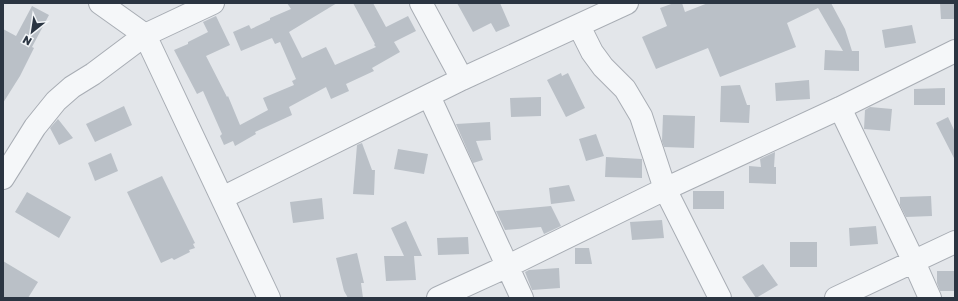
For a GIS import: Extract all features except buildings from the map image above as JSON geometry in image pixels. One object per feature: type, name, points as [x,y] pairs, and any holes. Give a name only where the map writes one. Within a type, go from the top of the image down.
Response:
[{"type":"street","points":[[100,3],[146,35],[269,298]]},
{"type":"street","points":[[3,178],[35,127],[56,101],[72,87],[93,74],[146,35],[213,3]]},
{"type":"street","points":[[421,3],[462,79]]},
{"type":"street","points":[[222,198],[462,79],[579,26],[614,6]]},
{"type":"street","points":[[579,26],[592,52],[603,67],[625,90],[641,116],[666,189],[720,298]]},
{"type":"street","points":[[438,298],[840,108],[955,51]]},
{"type":"street","points":[[429,96],[522,298]]},
{"type":"street","points":[[840,108],[930,298]]},
{"type":"street","points":[[836,298],[955,242]]}]
